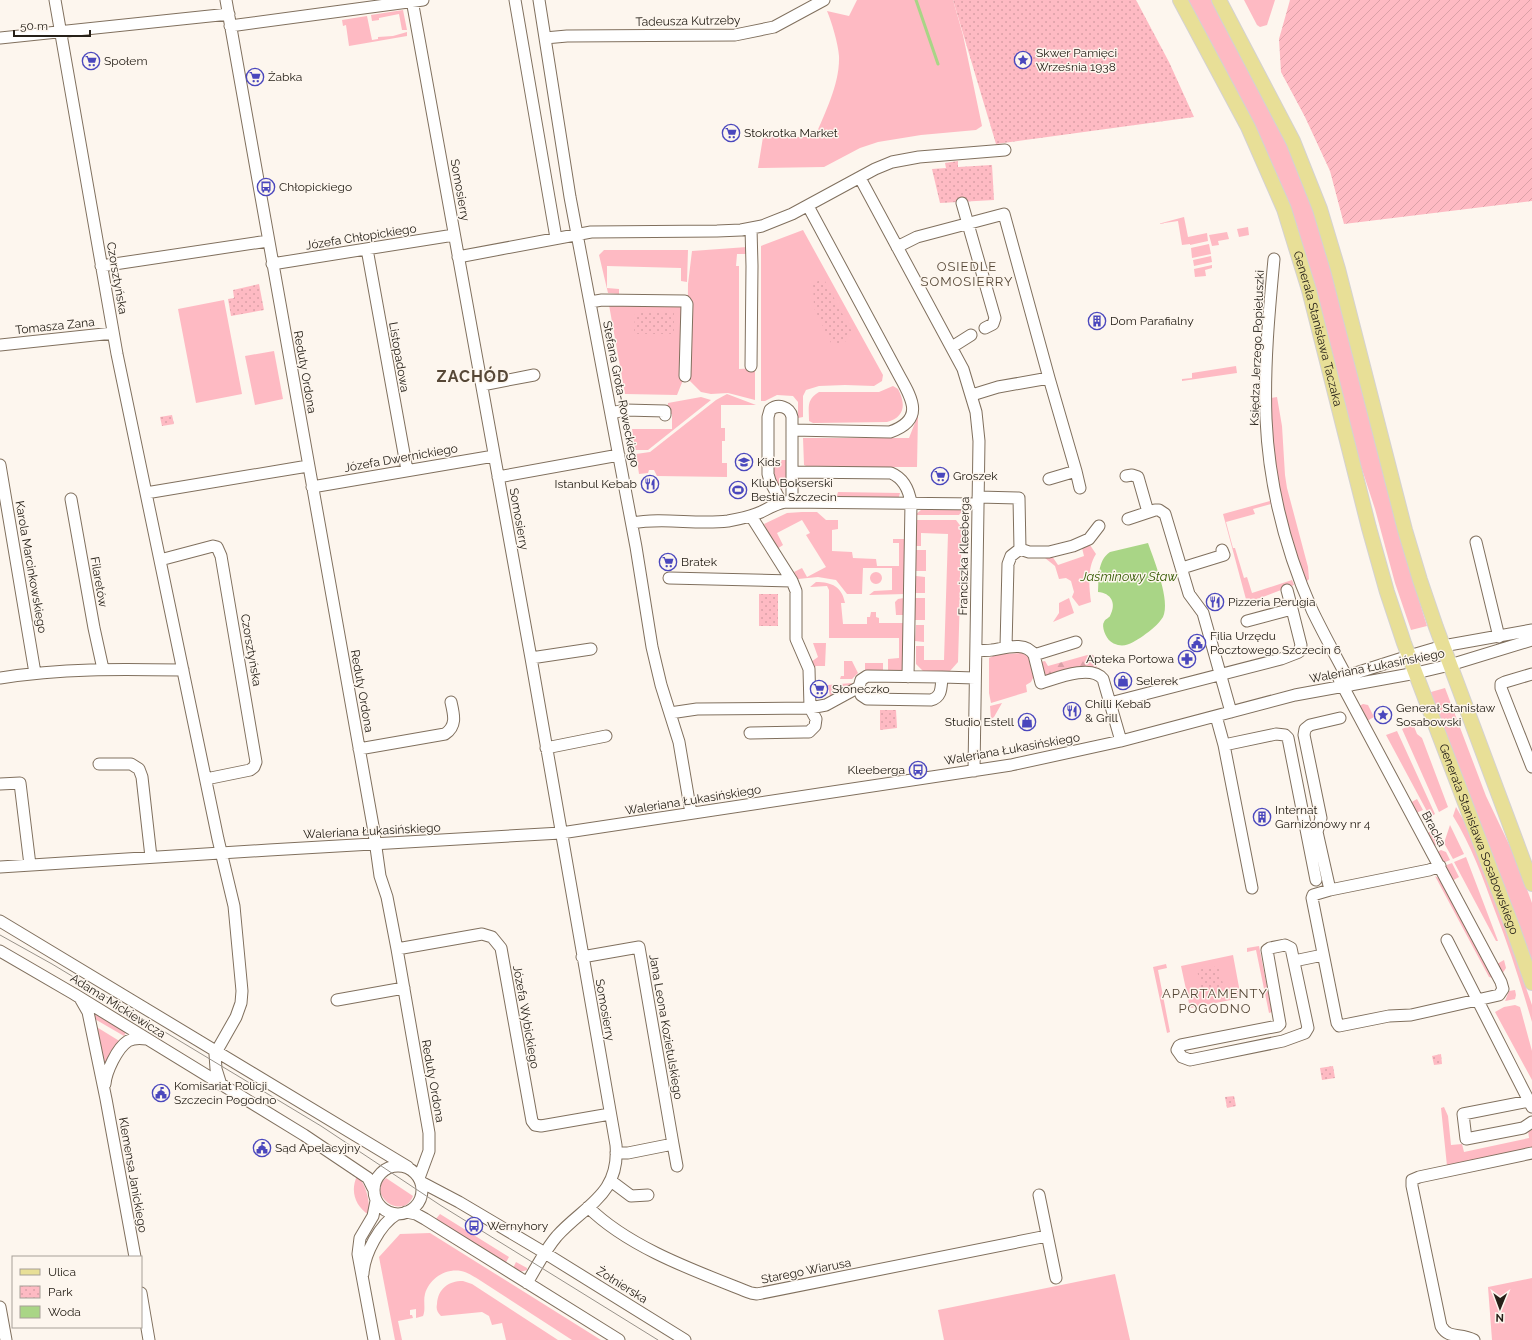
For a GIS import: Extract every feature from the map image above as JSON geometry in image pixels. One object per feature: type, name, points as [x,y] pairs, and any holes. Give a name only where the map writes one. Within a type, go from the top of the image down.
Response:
[{"type":"main road","name":"Generała Stanisława Taczaka","points":[[1180,0],[1248,127],[1284,209],[1308,290],[1381,574],[1416,673]]},
{"type":"main road","points":[[1218,0],[1293,141],[1320,209],[1344,289],[1409,545],[1427,604],[1532,884]]},
{"type":"main road","name":"Generała Stanisława Sosabowskiego","points":[[1416,673],[1532,983]]},
{"type":"street","name":"Czorsztyńska","points":[[54,0],[113,333],[234,906],[242,991],[240,1006],[236,1017],[216,1052]]},
{"type":"street","name":"Reduty Ordona","points":[[226,0],[376,843],[380,876],[387,897],[397,949],[429,1139],[428,1155],[420,1180]]},
{"type":"street","points":[[515,0],[556,238]]},
{"type":"street","name":"Stefana Grota-Roweckiego","points":[[538,0],[570,197],[632,523],[652,647],[661,685],[681,751],[691,814]]},
{"type":"street","name":"Tadeusza Kutrzeby","points":[[545,38],[567,36],[734,35],[774,27],[824,0]]},
{"type":"street","points":[[230,26],[416,1]]},
{"type":"street","name":"Somosierry","points":[[416,1],[454,235],[531,658],[616,1153],[614,1171],[610,1182],[600,1196],[560,1234],[546,1253]]},
{"type":"street","points":[[0,38],[228,14]]},
{"type":"street","points":[[458,257],[591,232],[702,232],[751,228],[770,224],[808,206],[884,165],[919,157],[1006,150]]},
{"type":"street","name":"Franciszka Kleeberga","points":[[860,178],[963,369],[972,395],[979,431],[974,771]]},
{"type":"street","points":[[962,202],[994,318],[993,324],[985,328]]},
{"type":"street","points":[[792,430],[890,432],[900,427],[910,418],[913,408],[911,397],[808,206]]},
{"type":"street","points":[[898,247],[916,237],[1004,214],[1080,488]]},
{"type":"street","points":[[751,228],[752,366]]},
{"type":"street","name":"Józefa Chłopickiego","points":[[272,264],[454,235]]},
{"type":"street","points":[[102,266],[268,241]]},
{"type":"street","name":"Listopadowa","points":[[367,249],[407,470]]},
{"type":"street","name":"Księdza Jerzego Popiełuszki","points":[[1274,259],[1269,324],[1266,403],[1267,435],[1278,506],[1289,549],[1309,602],[1345,682]]},
{"type":"street","points":[[590,302],[602,300],[686,301],[685,376]]},
{"type":"street","name":"Tomasza Zana","points":[[0,345],[113,333]]},
{"type":"street","points":[[952,347],[971,335]]},
{"type":"street","points":[[482,385],[534,375]]},
{"type":"street","points":[[972,395],[998,387],[1049,378]]},
{"type":"street","points":[[782,407],[789,410],[792,417],[792,472],[786,502],[771,485],[768,474],[768,417],[770,410],[773,408],[782,407]]},
{"type":"street","points":[[611,413],[625,410],[665,411],[665,414]]},
{"type":"street","points":[[498,477],[619,455]]},
{"type":"street","name":"Józefa Dwernickiego","points":[[312,487],[494,456]]},
{"type":"street","name":"Karola Marcinkowskiego","points":[[0,465],[36,673]]},
{"type":"street","points":[[146,493],[308,466]]},
{"type":"street","points":[[1049,479],[1076,471]]},
{"type":"street","points":[[792,472],[891,473],[900,479],[904,484],[911,503],[908,677]]},
{"type":"street","points":[[1126,476],[1132,475],[1138,477],[1148,512]]},
{"type":"street","points":[[632,523],[646,520],[714,522],[740,519],[786,502],[911,503],[1019,498],[1020,550]]},
{"type":"street","name":"Filaretów","points":[[71,499],[94,628],[104,669]]},
{"type":"street","points":[[1128,519],[1159,510],[1166,514],[1191,598],[1203,612],[1231,712]]},
{"type":"street","points":[[750,733],[809,732],[813,730],[816,722],[815,715],[810,708],[809,669],[796,639],[796,591],[792,580],[751,516]]},
{"type":"street","points":[[1006,647],[1008,564],[1011,556],[1020,550],[1029,552],[1049,552],[1073,546],[1089,539],[1099,526]]},
{"type":"street","points":[[1476,542],[1499,637]]},
{"type":"street","name":"Czorsztyńska","points":[[160,560],[212,546],[217,547],[220,550],[256,762],[254,767],[250,770],[206,779]]},
{"type":"street","points":[[1182,568],[1224,555],[1222,550]]},
{"type":"street","points":[[669,578],[792,580]]},
{"type":"street","points":[[1110,703],[1281,659],[1299,652],[1301,645],[1287,590]]},
{"type":"street","points":[[1247,621],[1292,609]]},
{"type":"street","name":"Waleriana Łukasińskiego","points":[[1345,682],[1409,656],[1443,646],[1532,630]]},
{"type":"street","name":"Waleriana Łukasińskiego","points":[[0,867],[376,843],[561,833],[691,814],[1032,761],[1121,741],[1345,682],[1416,673],[1450,665],[1532,640]]},
{"type":"street","points":[[1034,655],[1076,642]]},
{"type":"street","points":[[976,651],[1006,647],[1024,647],[1029,649],[1034,655],[1041,683],[1083,672],[1092,672],[1101,676],[1121,741]]},
{"type":"street","points":[[531,658],[591,649]]},
{"type":"street","points":[[0,678],[36,673],[104,669],[183,670]]},
{"type":"street","points":[[1532,674],[1501,684],[1501,688],[1532,767]]},
{"type":"street","points":[[942,677],[940,694],[938,697],[931,700],[867,699],[861,695],[859,687],[861,680],[867,676],[942,677],[975,678]]},
{"type":"street","points":[[1508,681],[1506,687],[1520,722]]},
{"type":"street","name":"Bracka","points":[[1345,682],[1503,989],[1496,997],[1478,1001]]},
{"type":"street","points":[[670,713],[697,709],[810,708],[826,705],[859,687]]},
{"type":"street","name":"Reduty Ordona","points":[[359,749],[445,734],[450,731],[454,722],[451,702]]},
{"type":"street","points":[[1216,716],[1224,745],[1252,888]]},
{"type":"street","points":[[1330,890],[1317,832],[1321,818],[1304,735],[1305,729],[1310,725],[1340,718]]},
{"type":"street","points":[[1224,745],[1276,734],[1285,735],[1288,738],[1316,880]]},
{"type":"street","points":[[546,748],[606,736]]},
{"type":"street","points":[[99,764],[131,764],[140,769],[151,858]]},
{"type":"street","points":[[0,784],[20,783],[30,865]]},
{"type":"street","points":[[1440,866],[1429,870],[1315,893],[1312,898],[1337,1023],[1339,1026],[1388,1016],[1411,1015],[1478,1001]]},
{"type":"street","name":"Adama Mickiewicza","points":[[0,921],[408,1167]]},
{"type":"street","name":"Józefa Wybickiego","points":[[397,949],[482,934],[492,937],[501,948],[532,1122],[535,1125],[541,1126],[610,1114]]},
{"type":"street","points":[[1447,940],[1530,1104],[1464,1114],[1466,1139],[1523,1128],[1532,1122]]},
{"type":"street","points":[[1289,946],[1291,948],[1294,961],[1308,1028],[1305,1033],[1283,1041],[1190,1060],[1182,1057],[1177,1050],[1181,1045],[1278,1026],[1280,1024],[1267,950],[1270,948],[1289,946]]},
{"type":"street","name":"Jana Leona Kozietulskiego","points":[[582,957],[639,947],[677,1166]]},
{"type":"street","name":"Adama Mickiewicza","points":[[0,952],[74,994],[337,1156],[368,1178],[373,1188]]},
{"type":"street","points":[[1294,961],[1324,955]]},
{"type":"street","points":[[337,1000],[404,988]]},
{"type":"street","name":"Klemensa Janickiego","points":[[74,994],[82,1001],[87,1010],[106,1098],[135,1256]]},
{"type":"street","name":"Klemensa Janickiego","points":[[106,1098],[105,1083],[108,1071],[122,1046],[134,1039],[142,1038],[150,1041]]},
{"type":"street","points":[[216,1052],[216,1067],[221,1085]]},
{"type":"street","points":[[616,1153],[628,1153],[673,1144]]},
{"type":"street","points":[[1474,1340],[1467,1337],[1451,1337],[1444,1332],[1441,1326],[1412,1180],[1419,1177],[1532,1153]]},
{"type":"street","points":[[364,1284],[365,1264],[370,1248],[385,1225],[402,1213],[414,1208],[420,1201],[422,1190],[420,1180],[415,1172],[408,1167],[395,1165],[383,1170],[375,1180],[373,1188],[376,1201],[374,1214],[361,1236],[358,1247],[358,1260],[374,1340]]},
{"type":"street","name":"Żołnierska","points":[[420,1180],[546,1253],[685,1340]]},
{"type":"street","points":[[610,1182],[631,1196],[648,1195]]},
{"type":"street","points":[[1038,1195],[1056,1278]]},
{"type":"street","points":[[376,1201],[385,1210],[413,1213],[421,1217],[619,1340]]},
{"type":"street","name":"Starego Wiarusa","points":[[588,1208],[617,1230],[656,1253],[676,1263],[751,1293],[757,1294],[1048,1236]]},
{"type":"street","points":[[527,1283],[546,1253]]},
{"type":"street","points":[[142,1299],[149,1340]]},
{"type":"street","points":[[0,1307],[6,1340]]},
{"type":"green space","points":[[857,0],[953,0],[963,35],[982,126],[976,130],[921,135],[878,142],[860,148],[824,167],[758,168],[763,137],[815,137],[831,98],[839,66],[837,45],[833,27],[827,11],[849,16]]},
{"type":"green space","points":[[953,0],[1136,0],[1169,62],[1194,117],[996,144]]},
{"type":"green space","points":[[1186,0],[1211,0],[1278,125],[1301,177],[1318,224],[1330,264],[1399,529],[1427,626],[1411,630],[1395,583],[1375,509],[1357,454],[1297,226]]},
{"type":"green space","points":[[1244,0],[1275,0],[1267,25],[1260,27],[1257,25]]},
{"type":"green space","points":[[1290,0],[1532,0],[1532,201],[1344,224],[1330,171],[1305,117],[1281,72],[1279,39]]},
{"type":"green space","points":[[403,10],[407,30],[402,30],[399,14],[372,21],[371,15]]},
{"type":"green space","points":[[367,16],[372,40],[378,39],[378,37],[393,36],[407,32],[407,36],[349,46],[346,25],[343,26],[342,20]]},
{"type":"green space","points":[[958,161],[958,167],[992,165],[994,200],[940,203],[932,169],[946,168],[945,163]]},
{"type":"green space","points":[[1184,217],[1188,237],[1207,233],[1208,241],[1190,245],[1182,245],[1178,221],[1158,224]]},
{"type":"green space","points":[[1248,227],[1249,235],[1239,237],[1237,229]]},
{"type":"green space","points":[[803,230],[883,375],[882,381],[874,386],[819,386],[806,390],[803,396],[803,417],[798,418],[798,402],[793,396],[777,395],[765,401],[761,401],[761,246]]},
{"type":"green space","points":[[1227,232],[1229,239],[1218,241],[1219,245],[1212,246],[1209,235]]},
{"type":"green space","points":[[1209,244],[1211,254],[1192,258],[1191,248]]},
{"type":"green space","points":[[747,247],[748,254],[737,254],[736,266],[739,266],[739,369],[755,368],[755,400],[728,393],[711,394],[701,392],[687,378],[688,284],[692,251]]},
{"type":"green space","points":[[604,250],[688,250],[687,282],[681,281],[681,268],[607,266],[607,288],[619,289],[619,294],[608,293],[599,255]]},
{"type":"green space","points":[[1211,256],[1212,262],[1194,266],[1193,260]]},
{"type":"green space","points":[[1212,265],[1212,268],[1205,270],[1206,276],[1195,277],[1194,269]]},
{"type":"green space","points":[[821,280],[825,281],[852,332],[846,341],[839,345],[831,343],[814,308],[813,283]]},
{"type":"green space","points":[[259,284],[264,310],[231,316],[228,299],[234,298],[233,290]]},
{"type":"green space","points":[[224,300],[242,394],[196,403],[178,309]]},
{"type":"green space","points":[[609,305],[684,307],[683,380],[677,395],[625,394]]},
{"type":"green space","points":[[635,313],[674,313],[674,334],[634,334]]},
{"type":"green space","points":[[274,351],[283,399],[255,405],[245,356]]},
{"type":"green space","points":[[1236,366],[1237,373],[1182,381],[1182,379],[1192,378],[1192,373]]},
{"type":"green space","points":[[893,386],[898,389],[903,405],[900,413],[893,420],[887,422],[813,423],[809,421],[810,401],[819,392],[879,392]]},
{"type":"green space","points":[[727,394],[756,405],[721,405],[721,428],[725,428],[725,441],[722,441],[722,463],[727,463],[727,477],[657,476],[654,470],[649,470],[648,473],[639,474],[636,454],[650,452],[716,400]]},
{"type":"green space","points":[[701,397],[711,400],[648,450],[635,450],[632,429],[672,429],[672,414],[667,414],[668,403]]},
{"type":"green space","points":[[1277,397],[1282,426],[1287,488],[1308,567],[1309,579],[1306,582],[1290,535],[1280,492],[1270,430],[1271,398]]},
{"type":"green space","points":[[172,415],[174,424],[162,426],[160,417]]},
{"type":"green space","points":[[918,415],[917,467],[808,467],[804,465],[803,438],[909,438]]},
{"type":"green space","points":[[775,460],[787,460],[787,478],[782,490],[777,488],[771,465],[774,465]]},
{"type":"green space","points":[[838,492],[900,493],[898,500],[836,499]]},
{"type":"green space","points":[[1270,501],[1271,504],[1253,509],[1255,514],[1226,522],[1233,548],[1235,548],[1244,578],[1247,577],[1252,593],[1292,580],[1294,585],[1247,603],[1223,514]]},
{"type":"green space","points":[[921,510],[963,510],[959,515],[915,515]]},
{"type":"green space","points":[[817,512],[826,520],[838,520],[838,529],[832,530],[832,551],[852,552],[853,558],[876,559],[877,566],[899,566],[899,543],[893,543],[893,539],[906,539],[905,594],[869,595],[874,591],[892,590],[892,568],[863,568],[862,594],[847,594],[836,580],[818,577],[798,579],[794,572],[802,568],[807,577],[826,567],[806,535],[810,533],[802,520],[777,533],[783,545],[777,549],[764,524],[787,513]]},
{"type":"green space","points":[[916,520],[956,520],[962,528],[958,662],[950,671],[923,671],[916,664],[916,646],[924,646],[924,660],[944,660],[948,534],[921,533],[921,546],[915,546]]},
{"type":"green space","points":[[1090,545],[1096,554],[1090,571],[1089,583],[1091,602],[1079,606],[1072,597],[1074,592],[1071,581],[1066,578],[1059,579],[1055,566],[1045,558],[1052,556],[1058,565],[1084,556],[1082,548]]},
{"type":"green space","points":[[916,550],[926,550],[926,571],[915,571]]},
{"type":"green space","points":[[876,572],[880,574],[882,578],[880,582],[876,584],[872,582],[870,578],[872,574]]},
{"type":"green space","points":[[916,576],[925,577],[925,593],[915,593]]},
{"type":"green space","points":[[816,582],[831,584],[839,589],[845,603],[841,603],[843,624],[867,624],[867,617],[870,617],[871,612],[876,612],[876,617],[879,618],[879,623],[904,623],[903,672],[888,672],[888,659],[899,658],[899,638],[829,638],[829,590],[827,586],[810,587]]},
{"type":"green space","points":[[759,594],[778,594],[778,626],[759,626]]},
{"type":"green space","points":[[904,598],[904,615],[896,615],[895,602],[898,599]]},
{"type":"green space","points":[[915,598],[925,598],[925,620],[915,620]]},
{"type":"green space","points":[[1069,598],[1074,613],[1053,622],[1059,613],[1059,603]]},
{"type":"green space","points":[[916,625],[924,625],[924,642],[915,641]]},
{"type":"green space","points":[[813,643],[826,643],[825,666],[816,666],[814,669],[811,662],[818,657]]},
{"type":"green space","points":[[1022,653],[1029,657],[1034,676],[1031,682],[1026,685],[1027,692],[991,703],[989,693],[989,658],[997,654]]},
{"type":"green space","points":[[1091,654],[1097,658],[1097,667],[1054,676],[1042,676],[1040,662],[1045,661],[1048,666]]},
{"type":"green space","points":[[844,661],[852,661],[858,673],[852,679],[840,679],[841,676],[844,676]]},
{"type":"green space","points":[[865,663],[883,663],[883,670],[865,670]]},
{"type":"green space","points":[[852,683],[849,686],[840,686],[840,695],[830,696],[828,685]]},
{"type":"green space","points":[[1445,688],[1486,796],[1516,859],[1532,903],[1532,966],[1432,697],[1431,692]]},
{"type":"green space","points":[[1002,703],[994,717],[991,719],[990,706]]},
{"type":"green space","points":[[1363,704],[1368,705],[1374,717],[1367,721],[1359,706]]},
{"type":"green space","points":[[880,710],[896,710],[897,728],[880,730]]},
{"type":"green space","points":[[1413,724],[1417,734],[1422,738],[1448,807],[1439,812],[1402,729]]},
{"type":"green space","points":[[1397,731],[1435,814],[1430,817],[1386,735]]},
{"type":"green space","points":[[1417,799],[1423,810],[1416,813],[1410,803]]},
{"type":"green space","points":[[1456,807],[1468,828],[1512,947],[1532,1005],[1532,1022],[1510,952],[1486,886],[1471,850],[1453,816]]},
{"type":"green space","points":[[1450,825],[1464,854],[1453,859],[1444,843]]},
{"type":"green space","points":[[1434,831],[1440,843],[1434,846],[1427,833]]},
{"type":"green space","points":[[1441,850],[1446,852],[1450,860],[1443,863],[1437,852]]},
{"type":"green space","points":[[1466,857],[1498,941],[1496,941],[1454,862]]},
{"type":"green space","points":[[1452,863],[1459,877],[1452,881],[1444,866]]},
{"type":"green space","points":[[1435,876],[1440,879],[1493,978],[1489,977]]},
{"type":"green space","points":[[1259,946],[1272,1012],[1269,1013],[1256,950],[1247,952],[1247,948]]},
{"type":"green space","points":[[1233,955],[1241,998],[1190,1008],[1181,966]]},
{"type":"green space","points":[[1504,960],[1506,968],[1502,974],[1497,964]]},
{"type":"green space","points":[[1166,964],[1167,968],[1158,970],[1170,1032],[1167,1033],[1153,967]]},
{"type":"green space","points":[[1219,966],[1224,989],[1202,993],[1197,970]]},
{"type":"green space","points":[[1515,990],[1515,999],[1505,1001],[1509,991]]},
{"type":"green space","points":[[1515,1005],[1520,1007],[1532,1051],[1532,1080],[1495,1012],[1504,1007]]},
{"type":"green space","points":[[96,1013],[126,1032],[124,1036],[93,1018],[94,1014]]},
{"type":"green space","points":[[95,1026],[121,1042],[105,1065],[103,1065]]},
{"type":"green space","points":[[1441,1054],[1442,1064],[1434,1065],[1432,1056]]},
{"type":"green space","points":[[1333,1066],[1335,1078],[1322,1080],[1320,1068]]},
{"type":"green space","points":[[1234,1096],[1236,1106],[1227,1108],[1225,1097]]},
{"type":"green space","points":[[1444,1107],[1448,1116],[1451,1145],[1462,1144],[1464,1152],[1529,1138],[1528,1130],[1532,1129],[1532,1149],[1447,1166],[1441,1108]]},
{"type":"green space","points":[[357,1176],[363,1184],[367,1194],[369,1215],[360,1207],[355,1198],[354,1187]]},
{"type":"green space","points":[[386,1178],[413,1196],[408,1203],[402,1206],[395,1206],[388,1203],[383,1198],[380,1191],[381,1184]]},
{"type":"green space","points":[[440,1214],[509,1257],[505,1264],[435,1220]]},
{"type":"green space","points":[[430,1233],[601,1340],[572,1340],[468,1273],[449,1271],[434,1279],[427,1289],[424,1299],[423,1316],[416,1318],[416,1309],[410,1310],[410,1315],[412,1315],[413,1318],[398,1321],[402,1340],[395,1340],[379,1257],[400,1234]]},
{"type":"green space","points":[[516,1262],[527,1268],[527,1270],[520,1272],[513,1268]]},
{"type":"green space","points":[[1115,1274],[1130,1340],[944,1340],[938,1310]]},
{"type":"green space","points":[[1532,1278],[1532,1340],[1492,1340],[1488,1287]]},
{"type":"green space","points":[[463,1281],[472,1284],[558,1340],[506,1340],[502,1323],[492,1325],[489,1316],[482,1312],[441,1316],[437,1307],[439,1294],[448,1284]]},
{"type":"water","name":"Jaśminowy Staw","points":[[1148,543],[1161,580],[1165,601],[1163,617],[1154,627],[1137,640],[1128,644],[1118,645],[1108,639],[1104,629],[1103,624],[1110,616],[1113,603],[1106,594],[1098,592],[1101,565],[1103,560],[1110,552]]},
{"type":"waterway","points":[[916,0],[938,64]]},
{"type":"tram line","points":[[0,935],[52,964],[321,1126],[440,1205],[658,1340]]},
{"type":"place","name":"Skwer Pamięci Września 1938","points":[[1023,60]]},
{"type":"place","name":"Społem","points":[[91,61]]},
{"type":"place","name":"Żabka","points":[[255,77]]},
{"type":"place","name":"Stokrotka Market","points":[[731,133]]},
{"type":"place","name":"Chłopickiego","points":[[266,187]]},
{"type":"place","name":"Dom Parafialny","points":[[1097,321]]},
{"type":"place","name":"Kids","points":[[744,462]]},
{"type":"place","name":"Groszek","points":[[940,476]]},
{"type":"place","name":"Istanbul Kebab","points":[[650,484]]},
{"type":"place","name":"Klub Bokserski Bestia Szczecin","points":[[738,490]]},
{"type":"place","name":"Bratek","points":[[668,562]]},
{"type":"place","name":"Pizzeria Perugia","points":[[1215,602]]},
{"type":"place","name":"Filia Urzędu Pocztowego Szczecin 6","points":[[1197,643]]},
{"type":"place","name":"Apteka Portowa","points":[[1187,659]]},
{"type":"place","name":"Selerek","points":[[1123,681]]},
{"type":"place","name":"Słoneczko","points":[[819,689]]},
{"type":"place","name":"Chilli Kebab & Grill","points":[[1072,711]]},
{"type":"place","name":"Generał Stanisław Sosabowski","points":[[1383,715]]},
{"type":"place","name":"Studio Estell","points":[[1027,722]]},
{"type":"place","name":"Kleeberga","points":[[918,770]]},
{"type":"place","name":"Internat Garnizonowy nr 4","points":[[1262,817]]},
{"type":"place","name":"Komisariat Policji Szczecin Pogodno","points":[[161,1093]]},
{"type":"place","name":"Sąd Apelacyjny","points":[[262,1148]]},
{"type":"place","name":"Wernyhory","points":[[474,1226]]},
{"type":"district","name":"OSIEDLE SOMOSIERRY","points":[[967,274]]},
{"type":"district","name":"ZACHÓD","points":[[473,376]]},
{"type":"district","name":"APARTAMENTY POGODNO","points":[[1215,1000]]}]
